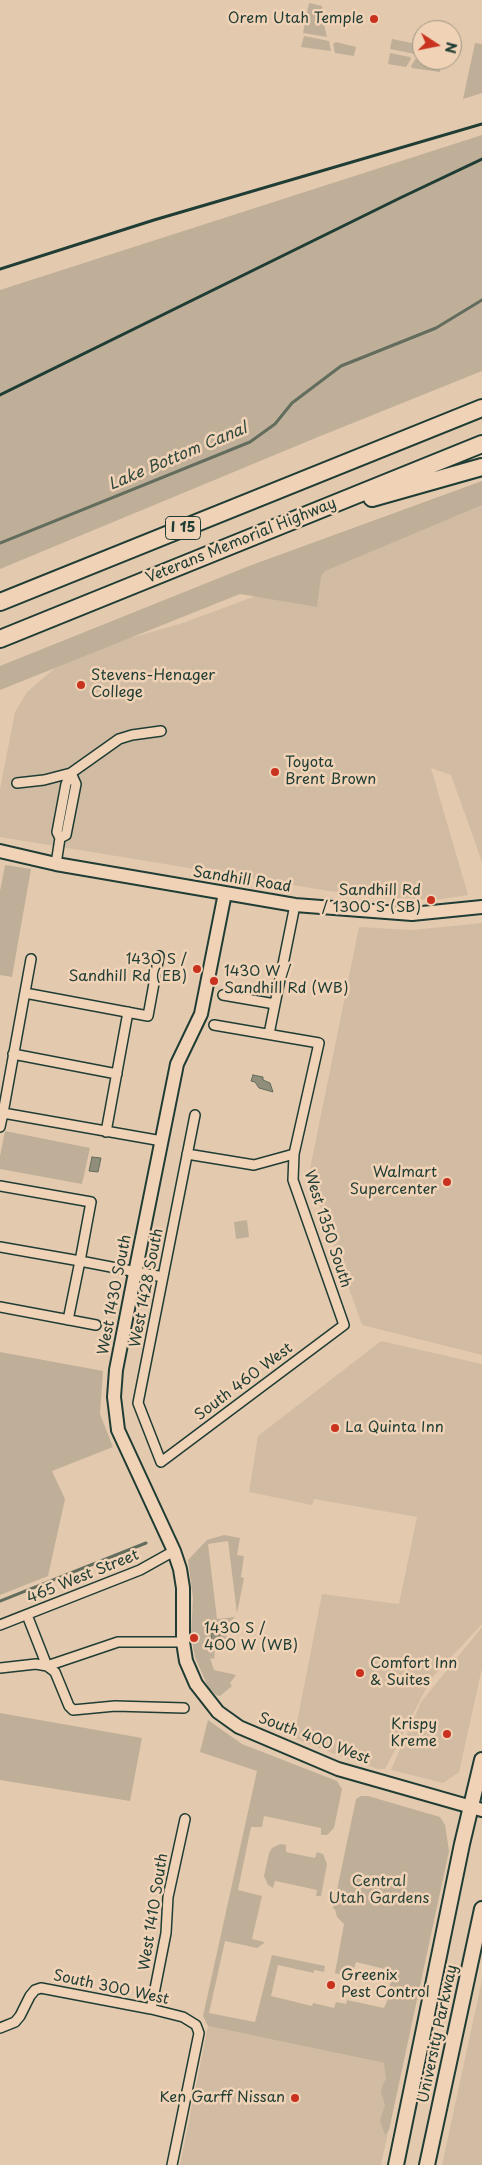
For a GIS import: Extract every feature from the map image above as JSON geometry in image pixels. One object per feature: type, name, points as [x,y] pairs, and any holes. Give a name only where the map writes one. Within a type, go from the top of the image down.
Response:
[{"type":"highway","points":[[367,454],[482,396]]},
{"type":"highway","name":"I 15","points":[[0,602],[482,408]]},
{"type":"highway","name":"Veterans Memorial Highway","points":[[0,639],[482,444]]},
{"type":"highway","points":[[302,517],[482,467]]},
{"type":"main road","name":"University Parkway","points":[[396,2165],[477,1808],[482,1760]]},
{"type":"main road","name":"University Parkway","points":[[427,2165],[482,1909]]},
{"type":"street","points":[[18,783],[44,780],[71,773],[119,739],[132,734],[161,731]]},
{"type":"street","points":[[56,864],[60,838],[57,832],[66,784],[71,773]]},
{"type":"street","name":"Sandhill Road","points":[[0,851],[56,864],[295,905],[412,914],[482,907]]},
{"type":"street","name":"West 1430 South","points":[[203,1695],[186,1661],[183,1642],[183,1588],[180,1569],[174,1551],[122,1438],[115,1416],[114,1397],[116,1370],[177,1064],[201,1014],[224,894]]},
{"type":"street","points":[[214,1025],[269,1034],[295,905]]},
{"type":"street","points":[[25,993],[148,1016],[160,956]]},
{"type":"street","points":[[0,1127],[31,959]]},
{"type":"street","points":[[223,995],[275,1004]]},
{"type":"street","points":[[106,1132],[128,1012]]},
{"type":"street","name":"West 1350 South","points":[[269,1034],[319,1042],[294,1154],[293,1180],[344,1325]]},
{"type":"street","points":[[13,1054],[117,1074]]},
{"type":"street","points":[[2,1113],[162,1141]]},
{"type":"street","name":"West 1428 South","points":[[161,1462],[138,1403],[195,1115]]},
{"type":"street","points":[[187,1154],[254,1165],[294,1154]]},
{"type":"street","points":[[0,1186],[91,1202],[68,1320]]},
{"type":"street","points":[[0,1247],[163,1277]]},
{"type":"street","points":[[0,1307],[96,1325]]},
{"type":"street","name":"South 460 West","points":[[161,1462],[344,1325]]},
{"type":"street","name":"465 West Street","points":[[0,1625],[140,1570],[174,1551]]},
{"type":"street","points":[[27,1615],[48,1666],[55,1672],[72,1710],[115,1706],[184,1708]]},
{"type":"street","points":[[0,1668],[36,1664],[48,1666],[118,1642],[183,1642]]},
{"type":"street","name":"South 400 West","points":[[203,1695],[218,1712],[239,1726],[271,1742],[338,1769],[477,1808]]},
{"type":"street","name":"West 1410 South","points":[[151,2009],[166,1932],[168,1897],[185,1819]]},
{"type":"street","name":"South 300 West","points":[[0,2028],[15,2022],[30,1996],[35,1990],[41,1988],[151,2009],[191,2021],[196,2025],[199,2033],[172,2165]]},
{"type":"shaded area","points":[[482,502],[482,862],[451,775],[431,768],[468,895],[435,900],[360,896],[0,837],[0,789],[15,712],[27,692],[55,668],[116,642],[183,623],[299,580]]},
{"type":"shaded area","points":[[482,923],[482,1355],[362,1325],[309,1174],[359,927],[412,930]]},
{"type":"shaded area","points":[[253,1075],[263,1077],[263,1080],[270,1083],[273,1092],[259,1088],[255,1082],[251,1081]]},
{"type":"shaded area","points":[[92,1157],[101,1158],[98,1172],[89,1171]]},
{"type":"shaded area","points":[[381,1341],[482,1364],[482,1624],[431,1679],[385,1769],[378,1769],[345,1758],[294,1738],[322,1594],[399,1604],[417,1517],[314,1499],[312,1505],[249,1492],[258,1436]]},
{"type":"shaded area","points":[[482,1627],[482,1668],[459,1772],[443,1783],[391,1770],[421,1702]]},
{"type":"shaded area","points":[[213,1628],[221,1629],[218,1646],[210,1645]]},
{"type":"shaded area","points":[[482,1980],[482,2165],[442,2165]]},
{"type":"shaded area","name":"Ken Garff Nissan","points":[[208,2026],[402,2067],[381,2165],[180,2165]]},
{"type":"green space","points":[[309,3],[322,6],[327,37],[303,33]]},
{"type":"green space","points":[[304,36],[329,41],[331,51],[301,47]]},
{"type":"green space","points":[[392,39],[412,43],[412,53],[390,49]]},
{"type":"green space","points":[[336,42],[356,47],[354,56],[335,53],[333,44]]},
{"type":"green space","points":[[475,43],[482,44],[482,93],[463,99]]},
{"type":"green space","points":[[390,53],[410,57],[411,59],[406,67],[388,64]]},
{"type":"green space","points":[[482,135],[482,371],[0,569],[0,290]]},
{"type":"green space","points":[[482,481],[482,505],[325,571],[321,576],[317,607],[240,594],[0,690],[0,666],[249,566]]},
{"type":"green space","points":[[5,865],[31,869],[12,977],[0,975],[0,891]]},
{"type":"green space","points":[[5,1131],[90,1148],[82,1184],[0,1169],[0,1156]]},
{"type":"green space","points":[[247,1220],[249,1237],[236,1239],[234,1222]]},
{"type":"green space","points":[[0,1352],[103,1371],[100,1414],[113,1447],[52,1471],[65,1499],[48,1576],[0,1595]]},
{"type":"green space","points":[[224,1535],[240,1538],[237,1555],[244,1556],[241,1577],[244,1578],[237,1613],[228,1541],[208,1544],[217,1619],[235,1617],[229,1623],[224,1651],[215,1649],[214,1659],[210,1658],[214,1670],[236,1675],[230,1683],[232,1686],[220,1696],[216,1695],[208,1687],[195,1657],[191,1636],[193,1598],[188,1560],[207,1540]]},
{"type":"green space","points":[[0,1713],[142,1738],[130,1801],[0,1780]]},
{"type":"green space","points":[[208,1720],[242,1744],[337,1781],[342,1789],[334,1828],[327,1835],[321,1835],[321,1828],[264,1816],[262,1827],[251,1827],[238,1890],[262,1896],[252,1939],[264,1943],[257,1948],[225,1941],[209,2013],[255,2022],[272,1955],[325,1966],[324,1972],[314,1970],[314,1973],[278,1965],[271,1996],[312,2006],[313,2003],[334,2008],[336,2002],[346,2004],[347,2000],[384,2008],[392,1990],[389,1989],[393,1971],[356,1962],[353,1972],[342,1970],[341,1975],[335,1973],[344,1924],[337,1917],[335,1909],[333,1909],[356,1799],[361,1796],[368,1796],[440,1817],[445,1825],[449,1851],[389,2130],[385,2135],[380,2121],[385,2105],[381,2092],[386,2079],[384,2063],[208,2026],[203,2016],[257,1771],[200,1752]]},
{"type":"green space","name":"Central Utah Gardens","points":[[280,1844],[286,1845],[286,1852],[315,1858],[317,1852],[323,1854],[327,1864],[321,1896],[316,1896],[317,1890],[285,1883],[275,1881],[273,1888],[268,1885],[264,1876],[269,1853],[272,1848]]},
{"type":"waterway","name":"Lake Bottom Canal","points":[[0,543],[250,442],[275,424],[292,403],[341,366],[436,328],[482,300]]},
{"type":"waterway","points":[[0,1601],[146,1543]]},
{"type":"railway","points":[[0,269],[154,220],[482,124]]},
{"type":"railway","points":[[0,395],[482,159]]},
{"type":"place","name":"Orem Utah Temple","points":[[374,19]]},
{"type":"place","name":"Stevens-Henager College","points":[[81,685]]},
{"type":"place","name":"Toyota Brent Brown","points":[[275,772]]},
{"type":"place","name":"Sandhill Rd / 1300 S (SB)","points":[[431,900]]},
{"type":"place","name":"1430 S / Sandhill Rd (EB)","points":[[197,969]]},
{"type":"place","name":"1430 W / Sandhill Rd (WB)","points":[[214,981]]},
{"type":"place","name":"Walmart Supercenter","points":[[447,1182]]},
{"type":"place","name":"La Quinta Inn","points":[[335,1428]]},
{"type":"place","name":"1430 S / 400 W (WB)","points":[[194,1638]]},
{"type":"place","name":"Comfort Inn & Suites","points":[[360,1673]]},
{"type":"place","name":"Krispy Kreme","points":[[447,1734]]},
{"type":"place","name":"Greenix Pest Control","points":[[331,1985]]},
{"type":"place","name":"Ken Garff Nissan","points":[[295,2098]]}]
